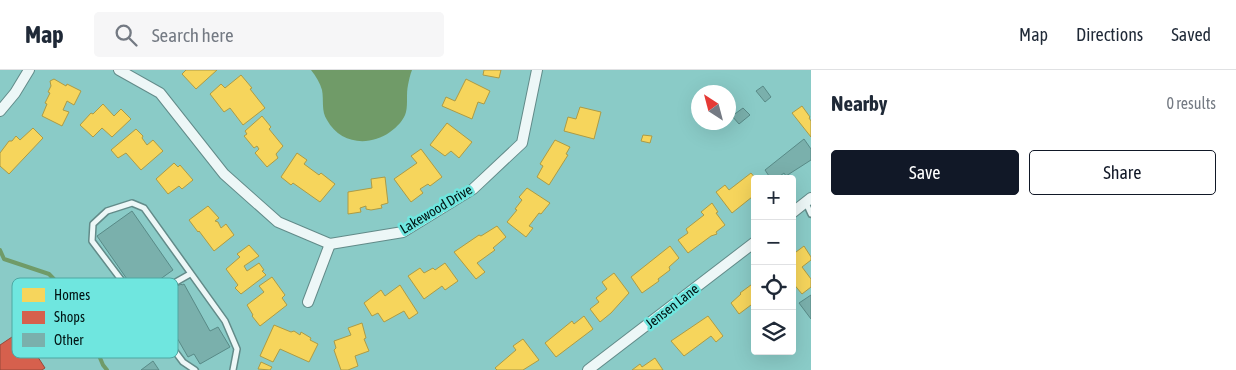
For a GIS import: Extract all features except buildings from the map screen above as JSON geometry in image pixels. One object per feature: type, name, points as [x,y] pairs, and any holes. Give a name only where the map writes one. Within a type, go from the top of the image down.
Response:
[{"type":"street","points":[[0,111],[30,70]]},
{"type":"street","points":[[119,70],[160,92],[224,174],[278,222],[330,244],[308,302]]},
{"type":"street","name":"Lakewood Drive","points":[[330,244],[403,232],[473,189],[522,143],[537,70]]},
{"type":"street","points":[[796,210],[808,200]]},
{"type":"street","name":"Jensen Lane","points":[[588,370],[751,245]]},
{"type":"lane","points":[[808,200],[811,214]]},
{"type":"lane","points":[[120,278],[92,241],[93,224],[107,212],[132,202],[144,208],[225,321],[237,349],[233,370]]},
{"type":"lane","points":[[178,281],[190,274]]},
{"type":"lane","points":[[178,357],[182,362],[196,370]]},
{"type":"shaded area","points":[[311,70],[412,70],[404,118],[390,132],[373,140],[356,141],[339,134],[325,117],[322,90]]},
{"type":"waterway","points":[[0,250],[4,259],[49,274],[53,278]]},
{"type":"waterway","points":[[100,358],[107,370]]}]
